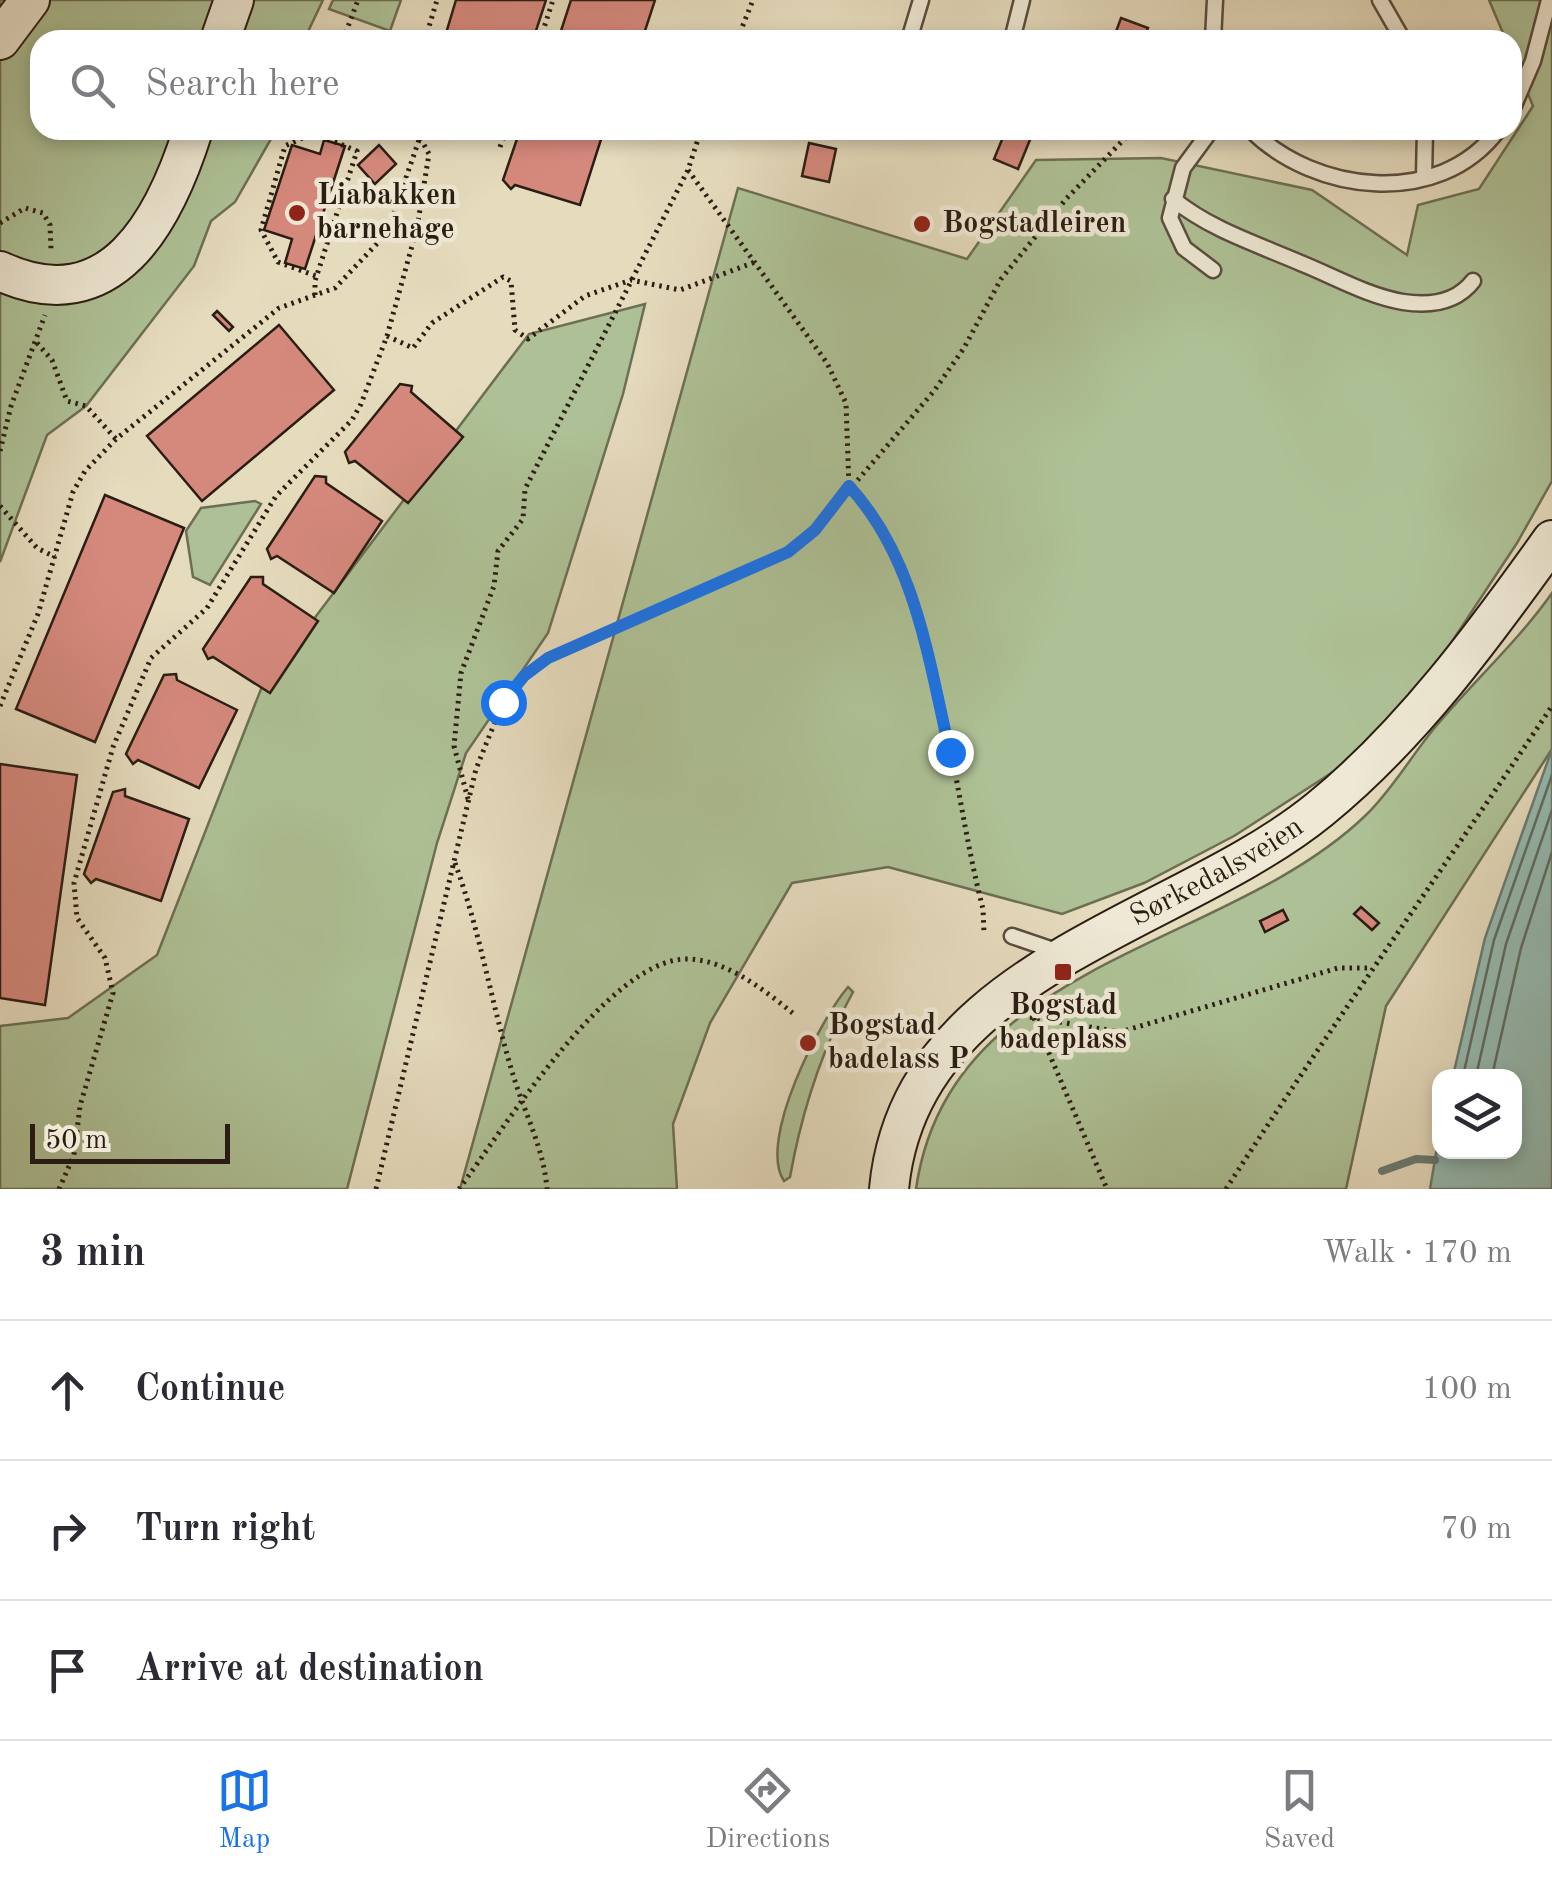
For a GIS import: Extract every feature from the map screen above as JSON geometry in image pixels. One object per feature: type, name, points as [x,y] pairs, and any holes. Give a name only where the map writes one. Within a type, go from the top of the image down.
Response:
[{"type":"street","points":[[0,40],[30,0]]},
{"type":"street","points":[[224,30],[234,0]]},
{"type":"street","points":[[0,271],[26,280],[64,284],[115,267],[154,224],[189,140]]},
{"type":"street","name":"Sørkedalsveien","points":[[889,1189],[901,1134],[930,1077],[969,1029],[1064,954],[1244,860],[1321,808],[1407,724],[1552,540]]},
{"type":"lane","points":[[912,30],[921,0]]},
{"type":"lane","points":[[1014,30],[1022,0]]},
{"type":"lane","points":[[1214,30],[1215,0]]},
{"type":"lane","points":[[1380,0],[1397,30]]},
{"type":"lane","points":[[1522,87],[1549,0]]},
{"type":"lane","points":[[1204,140],[1183,168],[1170,218],[1175,236],[1214,270]]},
{"type":"lane","points":[[1263,140],[1290,162],[1323,176],[1360,183],[1424,178],[1474,157],[1489,140]]},
{"type":"lane","points":[[1424,178],[1425,140]]},
{"type":"lane","points":[[1173,199],[1196,218],[1373,294],[1426,303],[1451,300],[1473,282]]},
{"type":"lane","points":[[1012,936],[1064,954]]},
{"type":"path","points":[[347,30],[358,0]]},
{"type":"path","points":[[428,30],[437,0]]},
{"type":"path","points":[[543,30],[553,0]]},
{"type":"path","points":[[741,30],[753,0]]},
{"type":"path","points":[[298,140],[285,146],[261,230],[278,262],[316,276]]},
{"type":"path","points":[[315,295],[316,276],[357,151],[333,140]]},
{"type":"path","points":[[0,706],[38,614],[73,492],[85,471],[116,439],[279,308],[336,288],[387,233],[417,140]]},
{"type":"path","points":[[59,1189],[74,1155],[80,1106],[113,993],[106,958],[77,918],[73,906],[74,883],[112,747],[151,658],[207,608],[276,496],[352,420],[386,336],[417,228],[429,154],[422,140]]},
{"type":"path","points":[[500,147],[502,140]]},
{"type":"path","points":[[469,800],[454,746],[461,673],[494,586],[498,552],[522,519],[525,489],[688,170],[698,140]]},
{"type":"path","points":[[376,1189],[469,800],[494,718],[532,669],[569,647],[788,552],[815,530],[934,391],[964,348],[1000,278],[1066,199],[1123,140]]},
{"type":"path","points":[[688,170],[704,198],[756,262],[828,363],[846,402],[849,486],[870,510],[914,594],[984,909],[984,933]]},
{"type":"path","points":[[0,223],[25,208],[43,213],[50,224],[51,249]]},
{"type":"path","points":[[386,336],[412,348],[432,324],[503,277],[512,280],[514,330],[528,340],[586,296],[630,280],[680,290],[756,262]]},
{"type":"path","points":[[0,451],[11,406],[45,315]]},
{"type":"path","points":[[37,344],[52,360],[68,401],[86,406],[116,439]]},
{"type":"path","points":[[0,506],[38,548],[55,558]]},
{"type":"path","points":[[1226,1189],[1552,706]]},
{"type":"path","points":[[454,860],[478,925],[522,1101],[546,1166],[547,1189]]},
{"type":"path","points":[[459,1189],[522,1101],[616,991],[648,971],[684,959],[720,965],[765,991],[794,1014]]},
{"type":"path","points":[[1020,1018],[1120,1032],[1338,968],[1372,968]]},
{"type":"path","points":[[1032,976],[1034,1017],[1107,1189]]},
{"type":"green space","points":[[0,0],[323,0],[309,30],[30,30],[30,140],[270,140],[235,202],[211,221],[194,266],[86,406],[47,435],[0,562]]},
{"type":"green space","points":[[333,0],[401,0],[390,30],[329,9]]},
{"type":"green space","points":[[1489,0],[1552,0],[1552,481],[1517,543],[1399,722],[1339,768],[1234,836],[1144,883],[1062,914],[888,867],[792,883],[710,1023],[673,1124],[677,1189],[460,1189],[738,188],[967,259],[1036,160],[1161,158],[1312,190],[1407,255],[1418,205],[1479,189],[1511,140],[1522,140],[1522,123],[1533,106],[1522,79],[1522,30],[1502,30]]},
{"type":"green space","points":[[645,304],[623,394],[548,633],[466,753],[437,843],[347,1189],[0,1189],[0,1026],[68,1018],[157,955],[261,689],[529,334]]},
{"type":"green space","points":[[255,501],[261,504],[210,585],[193,577],[186,531],[201,508]]},
{"type":"green space","points":[[1552,593],[1552,749],[1386,1006],[1346,1189],[916,1189],[939,1112],[981,1053],[1036,1005],[1101,966],[1242,898],[1308,860],[1366,815],[1437,725]]},
{"type":"green space","points":[[848,987],[853,992],[822,1059],[800,1128],[790,1177],[784,1181],[778,1163],[785,1111],[808,1052]]},
{"type":"water","points":[[1552,749],[1552,1189],[1430,1189],[1435,1159],[1522,1159],[1522,1069],[1455,1069],[1485,938]]},
{"type":"building","points":[[456,0],[546,0],[536,30],[447,30]]},
{"type":"building","points":[[571,0],[655,0],[645,30],[561,30]]},
{"type":"building","points":[[1121,18],[1148,28],[1147,30],[1117,30]]},
{"type":"building","points":[[324,140],[345,146],[305,269],[285,263],[292,239],[264,230],[292,145],[320,154]]},
{"type":"building","points":[[517,140],[601,140],[580,205],[515,185],[511,189],[503,180]]},
{"type":"building","points":[[1002,140],[1030,140],[1018,169],[994,159]]},
{"type":"building","points":[[809,143],[836,149],[829,182],[802,176]]},
{"type":"building","points":[[379,145],[396,164],[375,184],[358,165]]},
{"type":"building","points":[[217,311],[233,327],[229,331],[213,315]]},
{"type":"building","points":[[279,325],[334,390],[202,501],[147,436]]},
{"type":"building","points":[[400,384],[412,386],[411,392],[463,437],[408,503],[355,461],[349,463],[345,452]]},
{"type":"building","points":[[315,476],[326,477],[326,483],[382,521],[334,593],[277,556],[271,559],[267,549]]},
{"type":"building","points":[[105,495],[184,528],[95,742],[16,709]]},
{"type":"building","points":[[251,577],[263,577],[263,584],[318,621],[270,693],[213,657],[208,659],[203,649]]},
{"type":"building","points":[[176,674],[177,680],[237,710],[199,788],[138,760],[133,764],[126,754],[164,675]]},
{"type":"building","points":[[0,764],[77,775],[45,1005],[0,998]]},
{"type":"building","points":[[125,789],[125,796],[189,819],[161,901],[96,879],[91,883],[84,874],[113,792]]},
{"type":"building","points":[[1361,907],[1379,923],[1372,930],[1354,914]]},
{"type":"building","points":[[1283,910],[1288,920],[1265,932],[1260,921]]},
{"type":"waterway","points":[[1382,1171],[1416,1159],[1435,1160]]},
{"type":"place","name":"Liabakken barnehage","points":[[297,213]]},
{"type":"place","name":"Bogstadleiren","points":[[922,224]]},
{"type":"place","name":"Bogstad badeplass","points":[[1063,972]]},
{"type":"place","name":"Bogstad badelass P","points":[[808,1043]]},
{"type":"route","points":[[503,702],[524,676],[548,658],[788,552],[815,530],[849,486],[870,510],[914,594],[950,752]]}]
